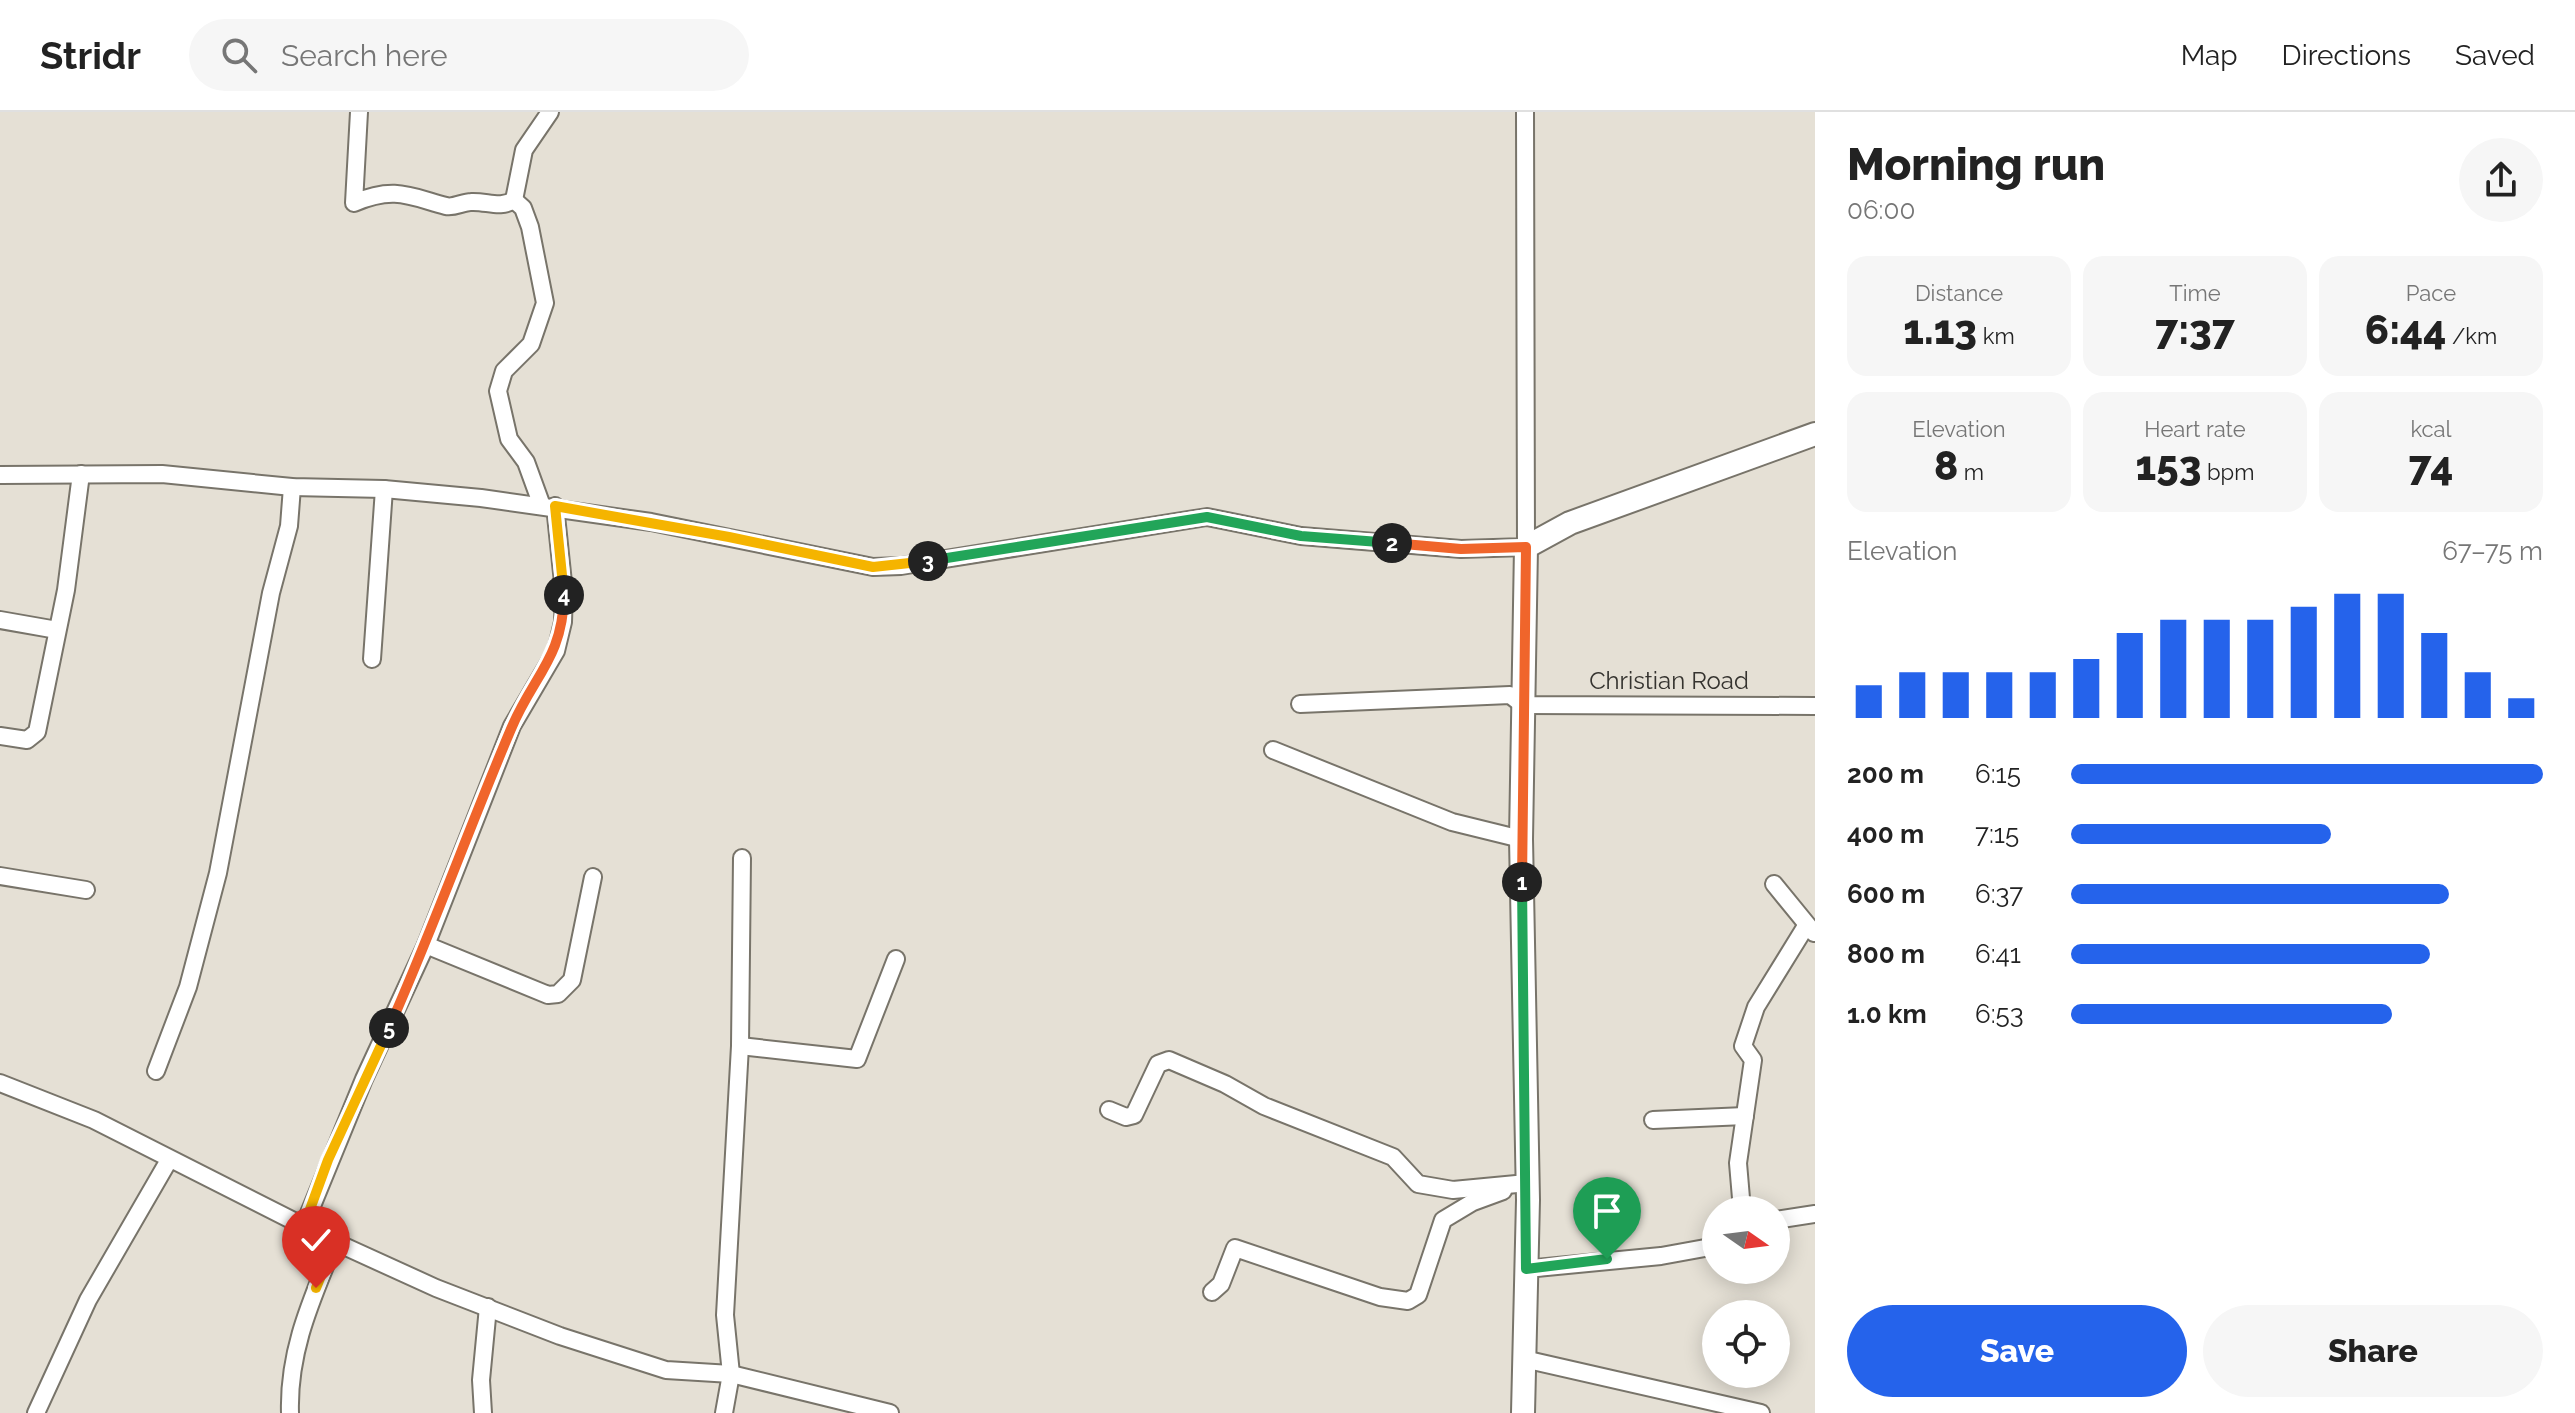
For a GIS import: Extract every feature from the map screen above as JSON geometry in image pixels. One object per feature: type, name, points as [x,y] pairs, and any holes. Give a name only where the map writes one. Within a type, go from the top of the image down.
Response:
[{"type":"street","points":[[359,112],[354,203],[395,193],[418,195],[448,207],[474,202],[504,206],[514,200],[524,150],[550,112]]},
{"type":"street","points":[[1523,1413],[1527,1183],[1521,839],[1526,547],[1525,112]]},
{"type":"street","points":[[305,1223],[358,1092],[426,945],[512,726],[556,651],[563,622],[564,592],[548,506],[526,462],[509,439],[498,391],[504,371],[531,344],[545,303],[530,227],[523,208],[514,200]]},
{"type":"street","points":[[0,475],[162,474],[292,487],[384,489],[548,506],[729,537],[873,567],[901,566],[1207,517],[1301,536],[1461,549],[1526,547],[1558,528],[1815,434]]},
{"type":"street","points":[[0,736],[27,740],[37,732],[66,590],[81,474]]},
{"type":"street","points":[[156,1071],[188,987],[218,873],[271,593],[289,526],[292,487]]},
{"type":"street","points":[[372,659],[384,489]]},
{"type":"street","points":[[0,620],[57,630]]},
{"type":"street","name":"Christian Road","points":[[1300,704],[1510,695],[1523,705],[1815,706]]},
{"type":"street","points":[[1273,750],[1452,822],[1521,839]]},
{"type":"street","points":[[724,1413],[731,1374],[725,1315],[740,1046],[742,858]]},
{"type":"street","points":[[0,876],[86,890]]},
{"type":"street","points":[[426,945],[548,995],[558,994],[572,980],[593,877]]},
{"type":"street","points":[[1741,1196],[1738,1163],[1753,1060],[1743,1046],[1748,1027],[1756,1007],[1811,930],[1774,884]]},
{"type":"street","points":[[740,1046],[857,1059],[896,959]]},
{"type":"street","points":[[1109,1110],[1126,1117],[1134,1115],[1158,1064],[1169,1060],[1225,1084],[1264,1106],[1393,1157],[1418,1184],[1453,1190],[1527,1183]]},
{"type":"street","points":[[0,1083],[94,1120],[169,1160],[305,1223],[335,1242],[560,1336],[666,1370],[731,1374],[890,1413]]},
{"type":"street","points":[[1653,1120],[1745,1116]]},
{"type":"street","points":[[36,1413],[88,1300],[169,1160]]},
{"type":"street","points":[[1212,1292],[1221,1284],[1235,1248],[1380,1297],[1408,1301],[1418,1295],[1443,1220],[1473,1202],[1527,1183]]},
{"type":"street","points":[[1790,1218],[1815,1214]]},
{"type":"street","points":[[290,1413],[291,1362],[297,1334],[335,1242]]},
{"type":"street","points":[[1526,1269],[1661,1256],[1702,1249]]},
{"type":"street","points":[[483,1413],[481,1380],[488,1307]]},
{"type":"street","points":[[1524,1359],[1761,1413]]},
{"type":"route","points":[[316,1288],[335,1242],[305,1223],[328,1160],[426,945],[512,726],[556,651],[563,622],[564,592],[555,506],[873,567],[901,566],[1207,517],[1301,536],[1461,549],[1526,547],[1521,839],[1528,1200],[1526,1269],[1607,1259]]}]
